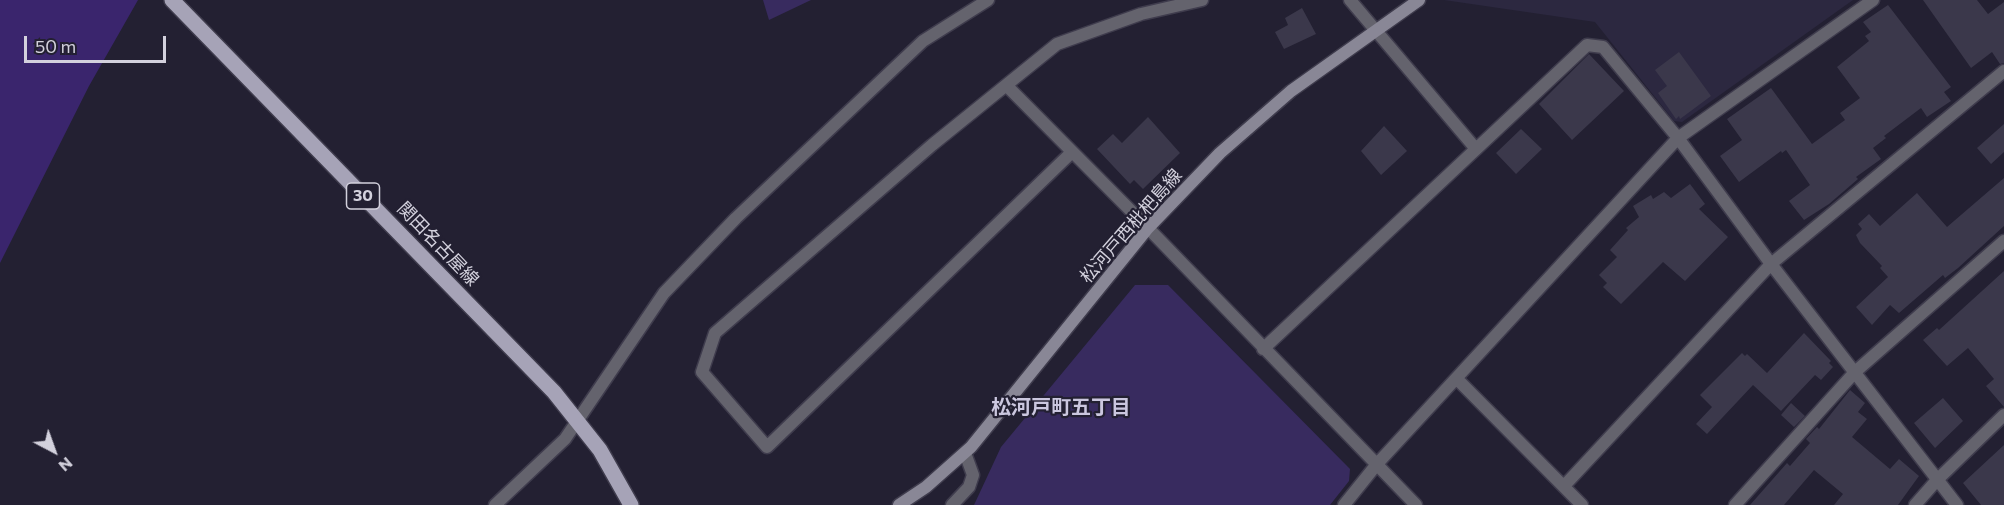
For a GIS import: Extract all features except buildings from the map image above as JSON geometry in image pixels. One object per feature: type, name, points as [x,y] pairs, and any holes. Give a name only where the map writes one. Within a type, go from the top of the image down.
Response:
[{"type":"main road","name":"関田名古屋線","points":[[172,0],[554,392],[600,450],[631,505]]},
{"type":"main road","name":"松河戸西枇杷島線","points":[[899,505],[926,487],[965,453],[1148,228],[1220,153],[1291,91],[1419,0]]},
{"type":"street","points":[[495,505],[565,439],[664,293],[736,218],[923,41],[988,0]]},
{"type":"street","points":[[1071,153],[766,447],[702,372],[716,333],[932,145],[1057,44],[1141,14],[1202,0]]},
{"type":"street","points":[[1350,0],[1476,149]]},
{"type":"street","points":[[1344,505],[1377,465],[1678,138],[1873,0]]},
{"type":"street","points":[[1263,349],[1587,45],[1603,46],[1678,138],[1771,264],[1957,505]]},
{"type":"street","points":[[1564,486],[1771,264],[2004,70]]},
{"type":"street","points":[[1007,86],[1416,505]]},
{"type":"street","points":[[1735,505],[1855,372],[2004,241]]},
{"type":"street","points":[[1457,379],[1582,505]]},
{"type":"street","points":[[1915,505],[1937,480],[2004,415]]},
{"type":"street","points":[[952,505],[969,487],[973,475],[965,453]]},
{"type":"shaded area","points":[[0,0],[138,0],[89,86],[0,263]]},
{"type":"shaded area","points":[[763,0],[811,0],[769,20]]},
{"type":"shaded area","points":[[1444,0],[1853,0],[1682,122],[1674,121],[1595,22]]},
{"type":"shaded area","points":[[1135,285],[1168,285],[1350,469],[1349,481],[1330,505],[974,505],[1001,447]]},
{"type":"district","name":"松河戸町五丁目","points":[[1061,407]]}]
